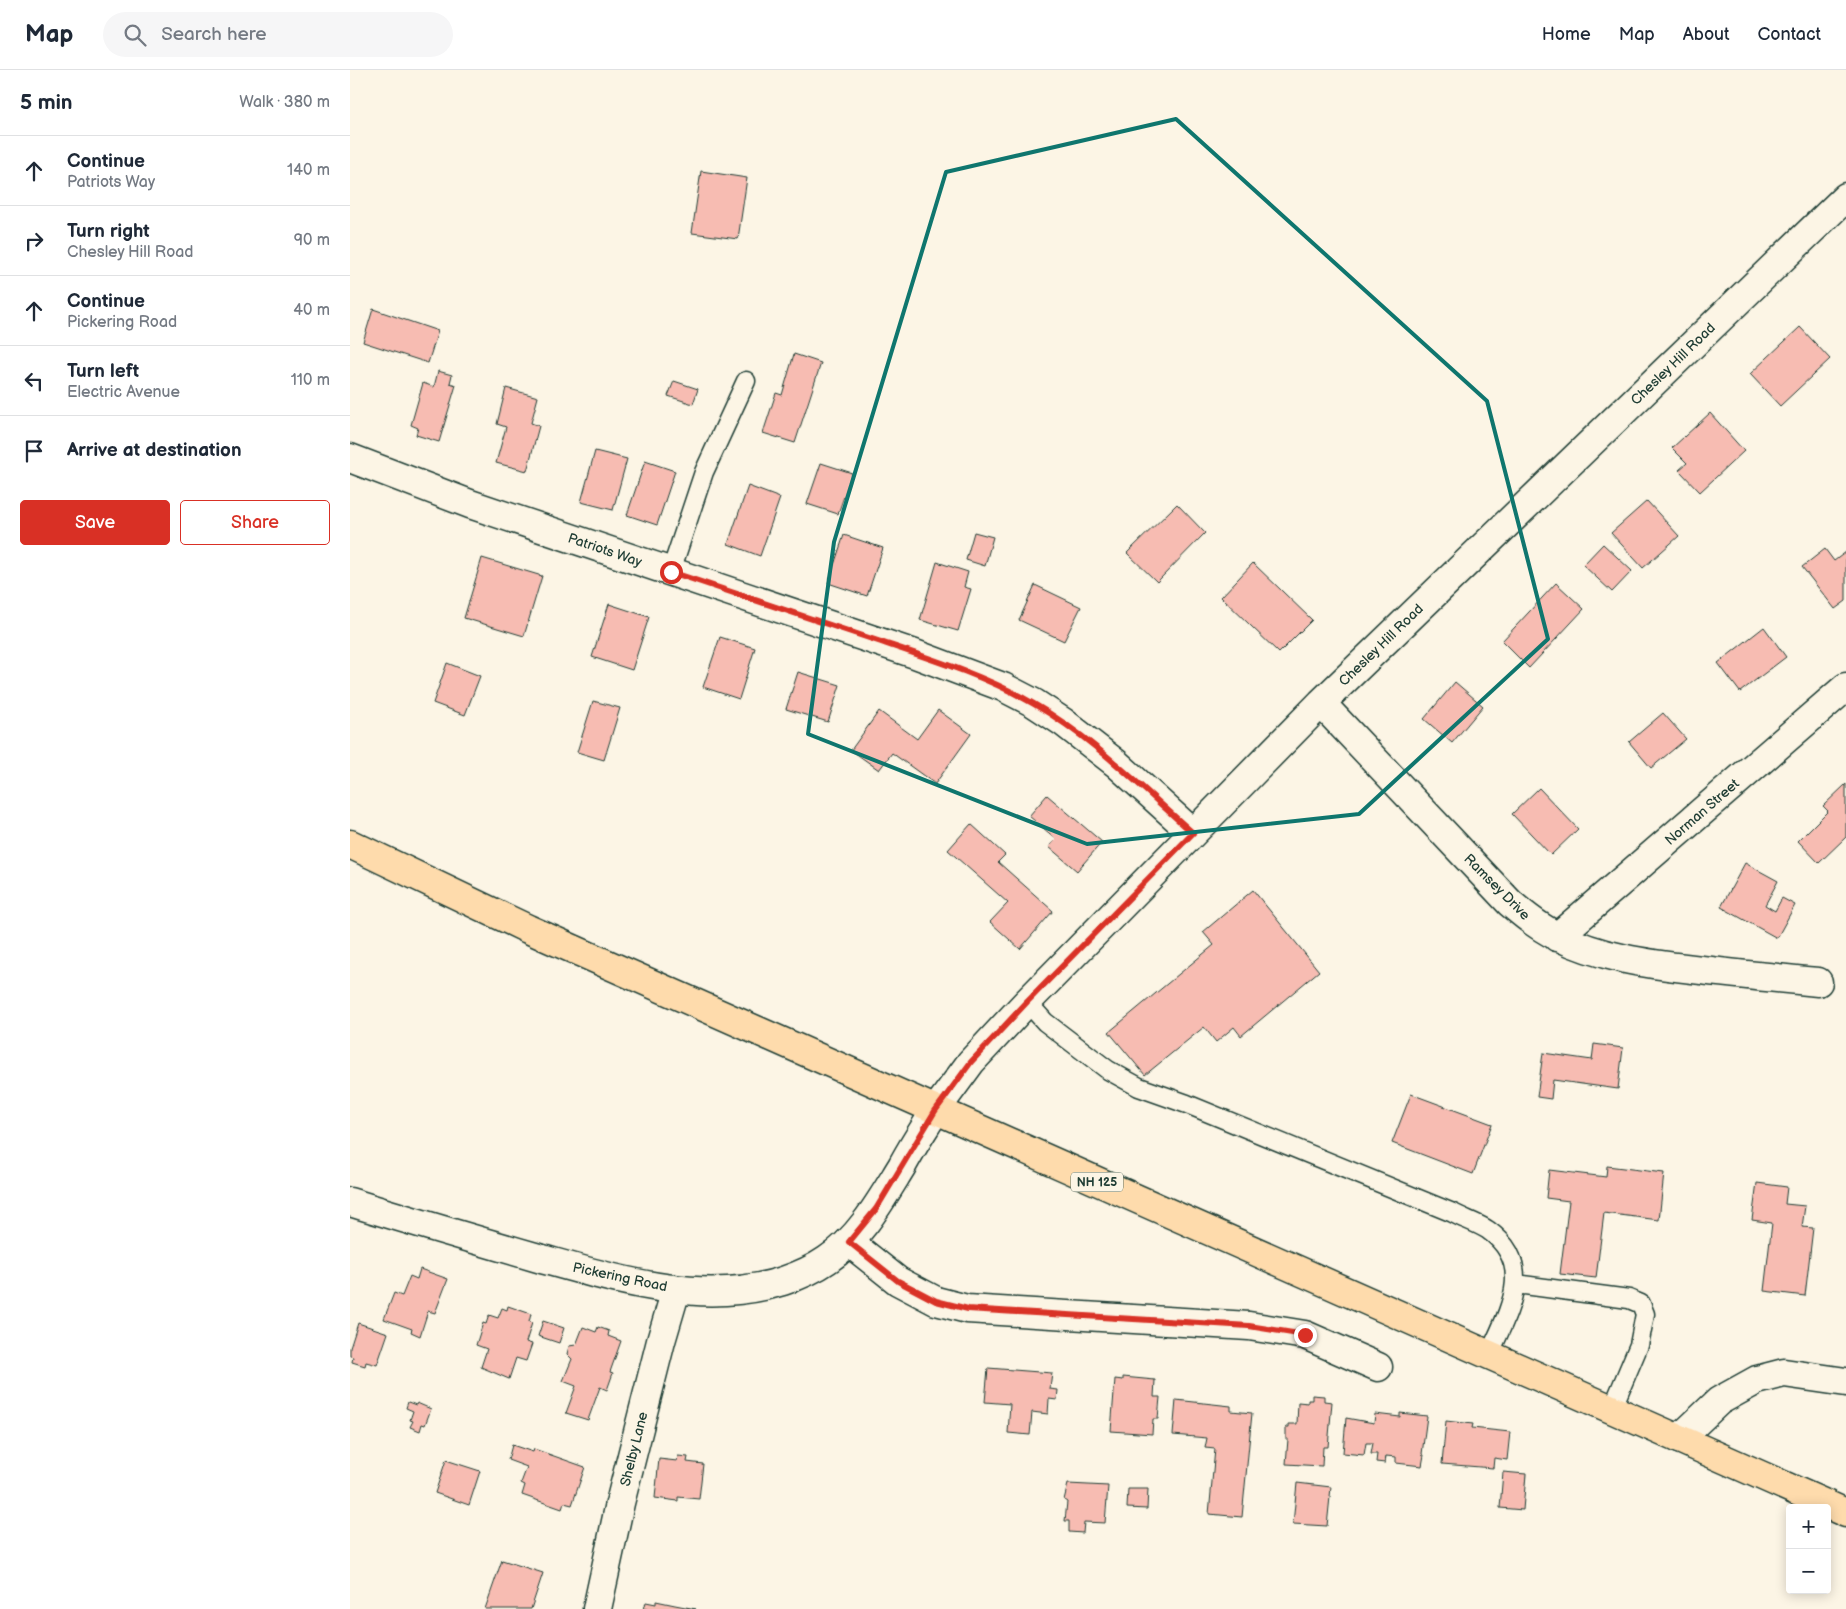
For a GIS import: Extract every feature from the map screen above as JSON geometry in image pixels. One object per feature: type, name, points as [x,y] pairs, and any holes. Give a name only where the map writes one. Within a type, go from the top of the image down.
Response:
[{"type":"highway","name":"NH 125","points":[[350,844],[528,929],[935,1111],[1846,1513]]},
{"type":"street","name":"Chesley Hill Road","points":[[935,1111],[971,1062],[1027,1002],[1321,702],[1846,197]]},
{"type":"street","name":"Patriots Way","points":[[350,458],[470,504],[915,654],[1010,691],[1063,722],[1117,764],[1193,833]]},
{"type":"street","name":"Norman Street","points":[[1557,937],[1846,687]]},
{"type":"street","name":"Ramsey Drive","points":[[1321,702],[1510,904],[1532,922],[1557,937],[1601,953],[1651,964],[1818,982]]},
{"type":"street","name":"Pickering Road","points":[[350,1202],[465,1238],[635,1283],[676,1290],[731,1292],[762,1287],[798,1276],[827,1261],[849,1242],[876,1209],[935,1111]]},
{"type":"street","points":[[849,1242],[898,1281],[936,1301],[968,1309],[1249,1326],[1305,1335],[1378,1367]]},
{"type":"street","name":"Shelby Lane","points":[[597,1609],[620,1503],[661,1341],[676,1290]]},
{"type":"street","points":[[1679,1439],[1718,1401],[1757,1380],[1784,1373],[1846,1382]]},
{"type":"lane","points":[[671,572],[704,472],[746,381]]},
{"type":"lane","points":[[1027,1002],[1045,1022],[1108,1070],[1139,1087],[1205,1111],[1453,1213],[1487,1230],[1506,1246],[1516,1284],[1512,1301],[1489,1355]]},
{"type":"lane","points":[[1516,1284],[1629,1300],[1641,1304],[1645,1314],[1639,1345],[1612,1409]]},
{"type":"highlighted area","points":[[1176,119],[1487,401],[1548,639],[1359,814],[1087,844],[808,734],[834,542],[946,172]]},
{"type":"building","points":[[701,171],[747,178],[738,239],[692,233]]},
{"type":"building","points":[[373,309],[438,331],[428,363],[363,342]]},
{"type":"building","points":[[1800,327],[1830,359],[1780,406],[1750,374]]},
{"type":"building","points":[[794,354],[821,363],[795,443],[763,433],[776,393],[782,395]]},
{"type":"building","points":[[438,371],[452,375],[450,383],[456,385],[439,442],[416,435],[418,428],[411,425],[423,383],[434,387]]},
{"type":"building","points":[[674,381],[698,389],[693,404],[668,396]]},
{"type":"building","points":[[506,388],[538,397],[531,423],[539,426],[527,471],[496,463],[506,427],[497,424]]},
{"type":"building","points":[[1710,413],[1744,451],[1700,492],[1679,470],[1687,463],[1672,448]]},
{"type":"building","points":[[595,451],[627,459],[613,510],[581,502]]},
{"type":"building","points":[[645,461],[675,471],[657,525],[627,515]]},
{"type":"building","points":[[821,463],[852,473],[838,514],[807,504]]},
{"type":"building","points":[[748,486],[780,498],[760,556],[728,544]]},
{"type":"building","points":[[1647,501],[1679,536],[1643,568],[1611,533]]},
{"type":"building","points":[[1177,504],[1205,533],[1157,582],[1127,553]]},
{"type":"building","points":[[974,532],[993,537],[985,566],[966,560]]},
{"type":"building","points":[[844,535],[883,548],[867,596],[828,583]]},
{"type":"building","points":[[1603,544],[1632,571],[1612,592],[1583,565]]},
{"type":"building","points":[[1825,549],[1834,561],[1846,552],[1846,601],[1835,609],[1802,567]]},
{"type":"building","points":[[482,558],[542,576],[524,636],[464,618]]},
{"type":"building","points":[[937,562],[968,572],[964,587],[971,589],[958,631],[920,620]]},
{"type":"building","points":[[1253,563],[1312,620],[1279,653],[1221,597]]},
{"type":"building","points":[[1556,583],[1584,609],[1529,668],[1502,641]]},
{"type":"building","points":[[1035,585],[1081,607],[1064,641],[1019,620]]},
{"type":"building","points":[[609,604],[649,617],[632,670],[592,657]]},
{"type":"building","points":[[1764,627],[1786,657],[1740,692],[1718,663]]},
{"type":"building","points":[[720,637],[755,648],[739,699],[703,687]]},
{"type":"building","points":[[447,663],[480,676],[465,715],[433,703]]},
{"type":"building","points":[[798,672],[840,685],[828,722],[786,709]]},
{"type":"building","points":[[1455,682],[1483,706],[1452,743],[1424,719]]},
{"type":"building","points":[[593,701],[620,708],[604,760],[577,752]]},
{"type":"building","points":[[938,710],[971,734],[935,784],[892,753],[879,770],[851,750],[879,711],[917,739]]},
{"type":"building","points":[[1663,713],[1686,739],[1651,768],[1629,742]]},
{"type":"building","points":[[1846,784],[1846,837],[1819,863],[1798,841],[1828,811],[1823,806]]},
{"type":"building","points":[[1539,788],[1578,829],[1551,855],[1512,814]]},
{"type":"building","points":[[1047,795],[1102,842],[1077,871],[1049,847],[1056,839],[1029,816]]},
{"type":"building","points":[[971,824],[1005,855],[998,862],[1053,911],[1020,949],[990,922],[1008,903],[948,850]]},
{"type":"building","points":[[1745,863],[1778,881],[1765,905],[1775,911],[1782,898],[1795,905],[1777,938],[1721,907]]},
{"type":"building","points":[[1253,890],[1319,971],[1241,1036],[1234,1027],[1216,1042],[1204,1027],[1145,1075],[1109,1032],[1214,945],[1203,932]]},
{"type":"building","points":[[1594,1044],[1623,1048],[1618,1089],[1553,1080],[1551,1099],[1537,1097],[1543,1053],[1592,1060]]},
{"type":"building","points":[[1411,1094],[1492,1124],[1473,1174],[1392,1143]]},
{"type":"building","points":[[1607,1166],[1664,1173],[1659,1220],[1604,1213],[1596,1278],[1560,1274],[1569,1201],[1546,1198],[1549,1170],[1606,1177]]},
{"type":"building","points":[[1757,1183],[1787,1187],[1785,1204],[1805,1206],[1802,1227],[1813,1228],[1805,1296],[1764,1291],[1772,1223],[1752,1220]]},
{"type":"building","points":[[420,1269],[448,1279],[435,1313],[428,1311],[420,1336],[411,1332],[412,1329],[384,1319],[394,1293],[402,1296],[410,1276],[417,1279]]},
{"type":"building","points":[[508,1306],[531,1314],[529,1322],[532,1323],[526,1342],[532,1344],[526,1361],[516,1358],[509,1379],[481,1367],[487,1349],[476,1345],[483,1323],[486,1324],[489,1315],[498,1318],[502,1308],[507,1310]]},
{"type":"building","points":[[543,1321],[564,1328],[559,1343],[538,1336]]},
{"type":"building","points":[[358,1323],[388,1333],[377,1365],[366,1362],[365,1366],[352,1362],[353,1357],[350,1356],[350,1348]]},
{"type":"building","points":[[583,1327],[596,1332],[598,1327],[609,1331],[608,1336],[621,1341],[610,1372],[613,1373],[607,1390],[600,1387],[588,1420],[566,1413],[576,1386],[563,1381],[572,1359],[567,1354],[569,1346],[576,1345]]},
{"type":"building","points":[[988,1368],[1052,1373],[1050,1389],[1058,1390],[1057,1400],[1049,1399],[1048,1414],[1032,1412],[1030,1435],[1008,1433],[1010,1404],[985,1402]]},
{"type":"building","points":[[1123,1377],[1155,1380],[1154,1397],[1160,1397],[1158,1419],[1153,1419],[1152,1434],[1111,1431],[1115,1379],[1123,1380]]},
{"type":"building","points":[[1312,1395],[1324,1396],[1324,1401],[1332,1402],[1328,1447],[1323,1447],[1322,1466],[1286,1464],[1288,1439],[1286,1439],[1286,1427],[1289,1427],[1289,1424],[1297,1424],[1298,1402],[1308,1403],[1308,1400],[1312,1400]]},
{"type":"building","points":[[1176,1400],[1231,1406],[1231,1411],[1252,1413],[1242,1517],[1209,1514],[1215,1449],[1205,1448],[1207,1438],[1173,1435]]},
{"type":"building","points":[[408,1402],[416,1405],[417,1403],[431,1409],[425,1425],[422,1424],[420,1431],[410,1427],[413,1421],[410,1420],[413,1411],[406,1408]]},
{"type":"building","points":[[1400,1413],[1427,1416],[1422,1466],[1396,1463],[1396,1457],[1386,1456],[1385,1463],[1376,1462],[1377,1454],[1371,1454],[1373,1443],[1366,1443],[1364,1455],[1343,1453],[1346,1418],[1374,1423],[1375,1414],[1400,1417]]},
{"type":"building","points":[[1446,1421],[1473,1424],[1472,1428],[1510,1432],[1507,1460],[1494,1458],[1493,1468],[1442,1464]]},
{"type":"building","points":[[512,1445],[533,1452],[534,1449],[585,1467],[572,1505],[564,1503],[562,1509],[522,1495],[525,1485],[521,1483],[527,1467],[508,1460]]},
{"type":"building","points":[[678,1456],[688,1457],[687,1462],[703,1464],[699,1499],[678,1497],[678,1501],[655,1498],[659,1459],[677,1461]]},
{"type":"building","points":[[446,1460],[480,1471],[469,1505],[435,1493]]},
{"type":"building","points":[[1503,1472],[1526,1474],[1523,1510],[1500,1508]]},
{"type":"building","points":[[1297,1483],[1331,1487],[1327,1526],[1293,1524]]},
{"type":"building","points":[[1068,1484],[1108,1486],[1105,1523],[1084,1522],[1083,1533],[1069,1532],[1069,1521],[1065,1521],[1067,1502],[1064,1500]]},
{"type":"building","points":[[1128,1489],[1148,1489],[1147,1509],[1127,1508]]},
{"type":"building","points":[[502,1560],[543,1573],[531,1609],[485,1609]]},
{"type":"building","points":[[656,1601],[696,1609],[644,1609],[646,1602],[656,1604]]},
{"type":"route","points":[[671,572],[915,654],[1003,688],[1034,703],[1063,722],[1117,764],[1193,833],[1027,1002],[971,1062],[935,1111],[876,1209],[849,1242],[898,1281],[936,1301],[968,1309],[1249,1326],[1305,1335]]}]
